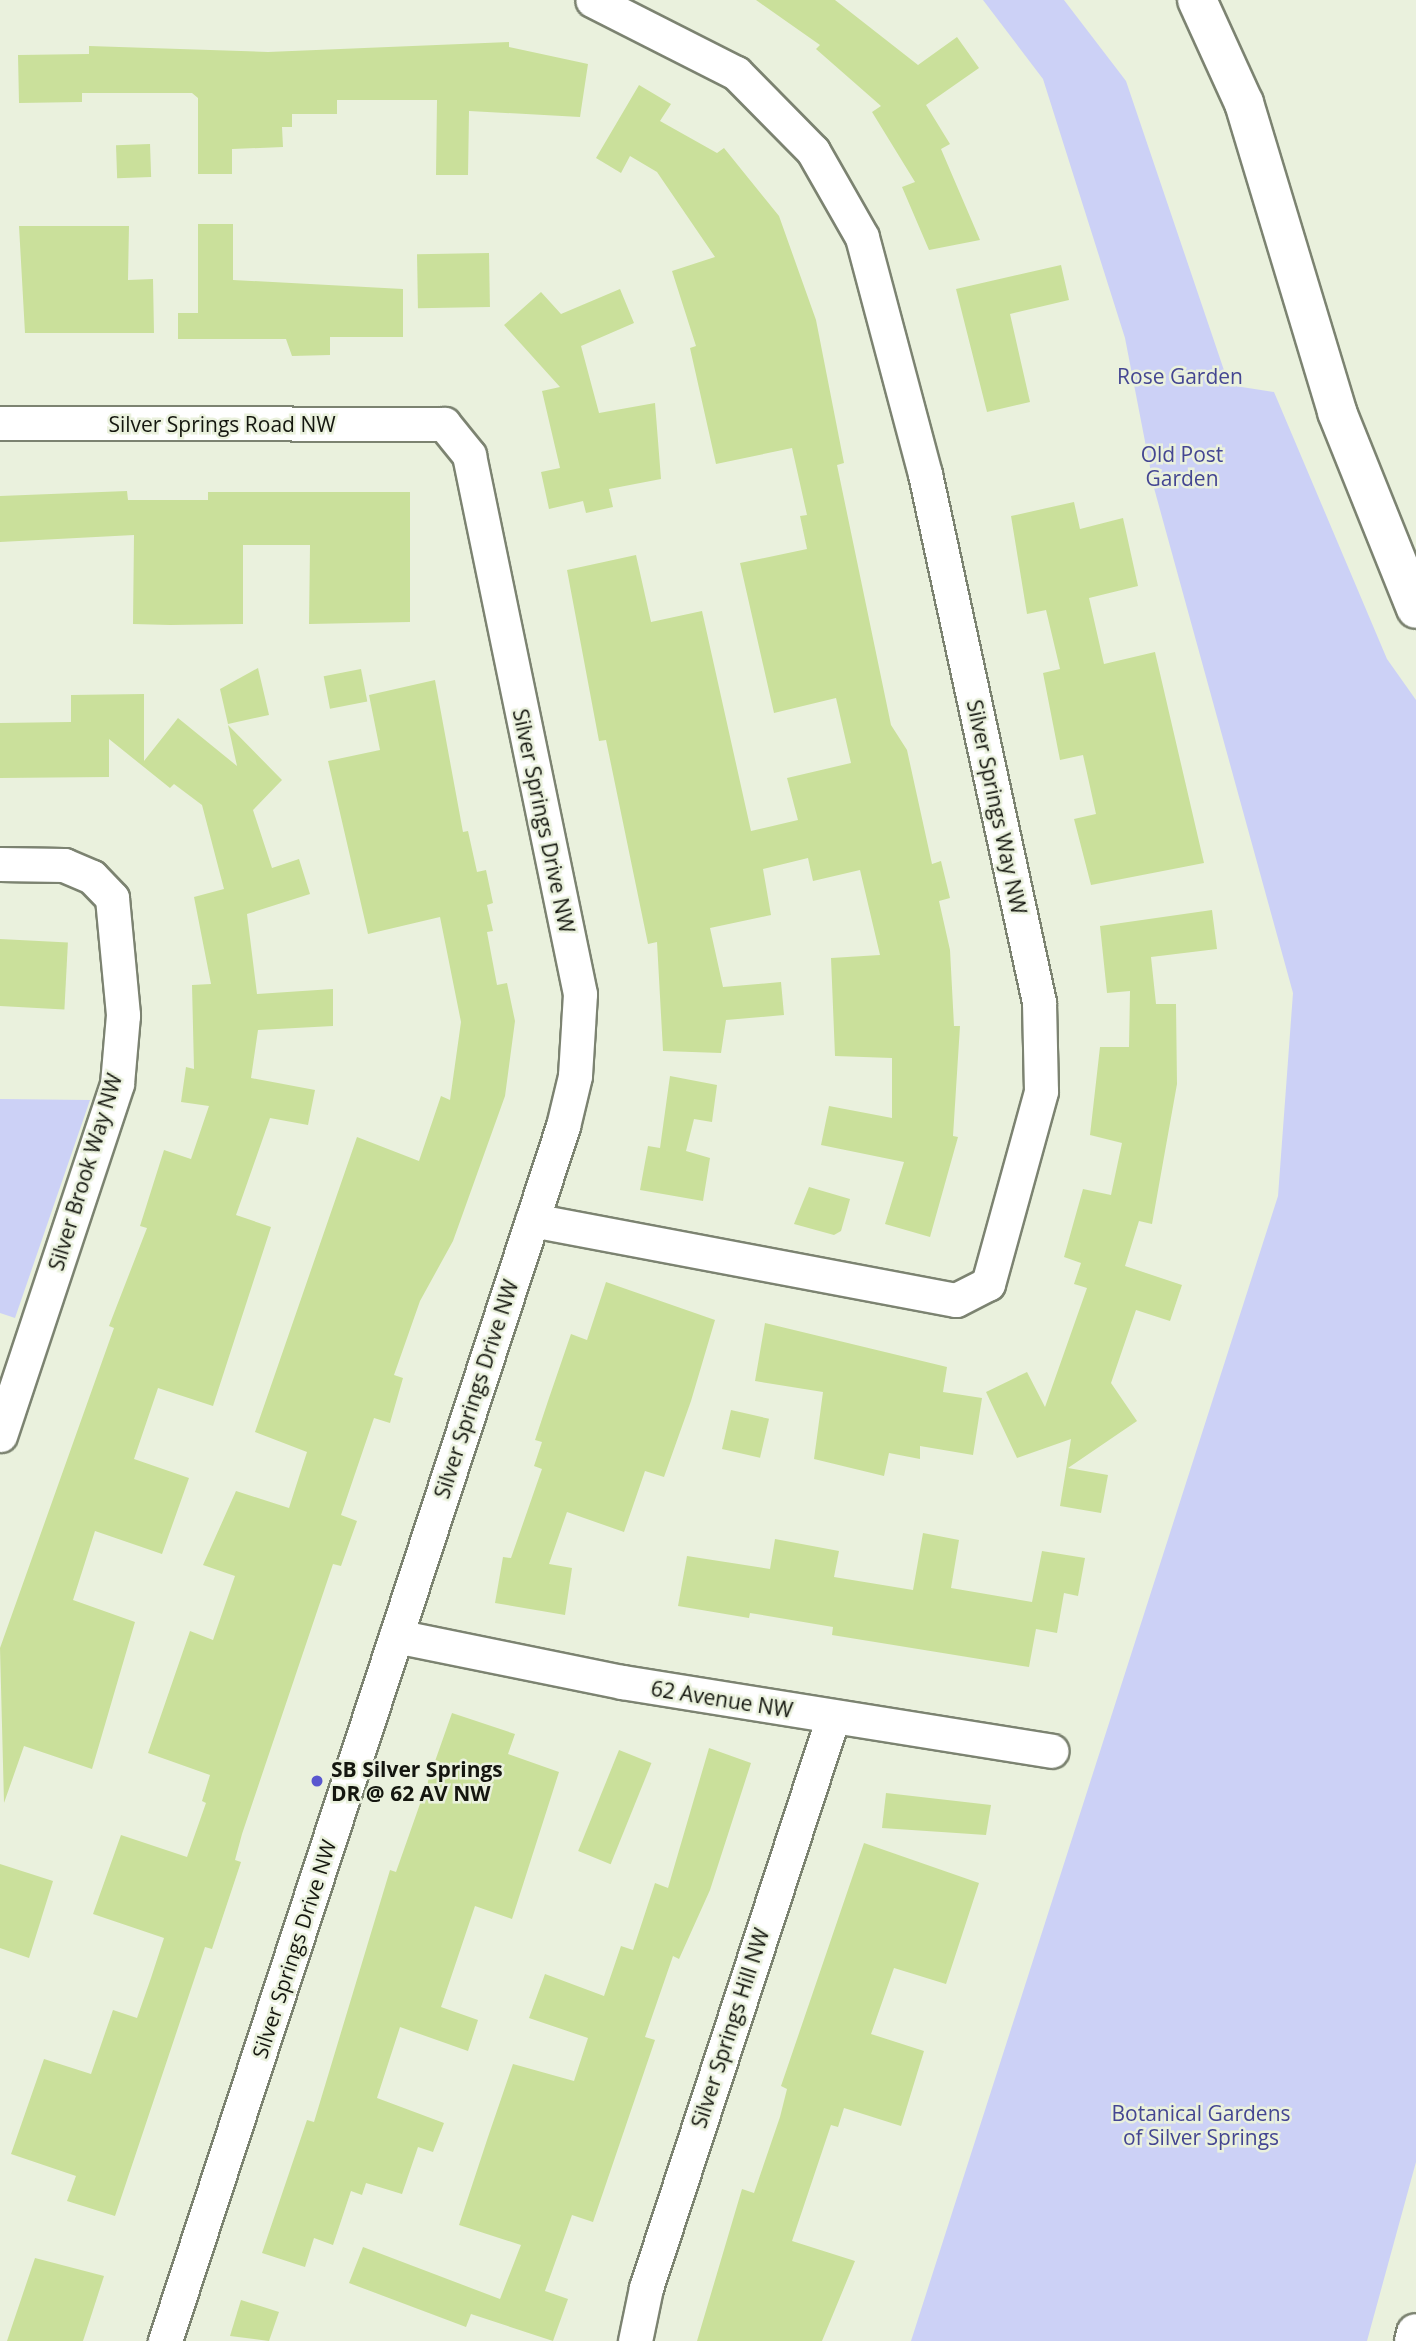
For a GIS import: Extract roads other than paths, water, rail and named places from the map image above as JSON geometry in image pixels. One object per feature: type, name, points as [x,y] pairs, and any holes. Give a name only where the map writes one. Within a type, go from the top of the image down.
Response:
[{"type":"main road","points":[[1197,0],[1244,103],[1337,412],[1416,609]]},
{"type":"main road","points":[[1414,2341],[1416,2333]]},
{"type":"street","name":"Silver Springs Way NW","points":[[531,1220],[956,1300],[988,1284],[1041,1091],[1039,1002],[925,474],[862,237],[813,150],[736,73],[592,0]]},
{"type":"street","name":"Silver Springs Road NW","points":[[0,424],[444,424]]},
{"type":"street","name":"Silver Springs Drive NW","points":[[165,2341],[531,1220],[575,1076],[580,994],[469,455],[444,424]]},
{"type":"street","name":"Silver Brook Way NW","points":[[0,864],[64,865],[92,877],[112,898],[123,1003],[117,1084],[0,1436]]},
{"type":"street","name":"62 Avenue NW","points":[[396,1636],[833,1717],[1051,1751]]},
{"type":"street","name":"Silver Springs Hill NW","points":[[635,2341],[646,2288],[833,1717]]},
{"type":"place","name":"SB Silver Springs DR @ 62 AV NW","points":[[317,1781]]},
{"type":"park label","name":"Rose Garden","points":[[1180,376]]},
{"type":"park label","name":"Old Post Garden","points":[[1182,466]]},
{"type":"park label","name":"Botanical Gardens of Silver Springs","points":[[1201,2125]]}]
